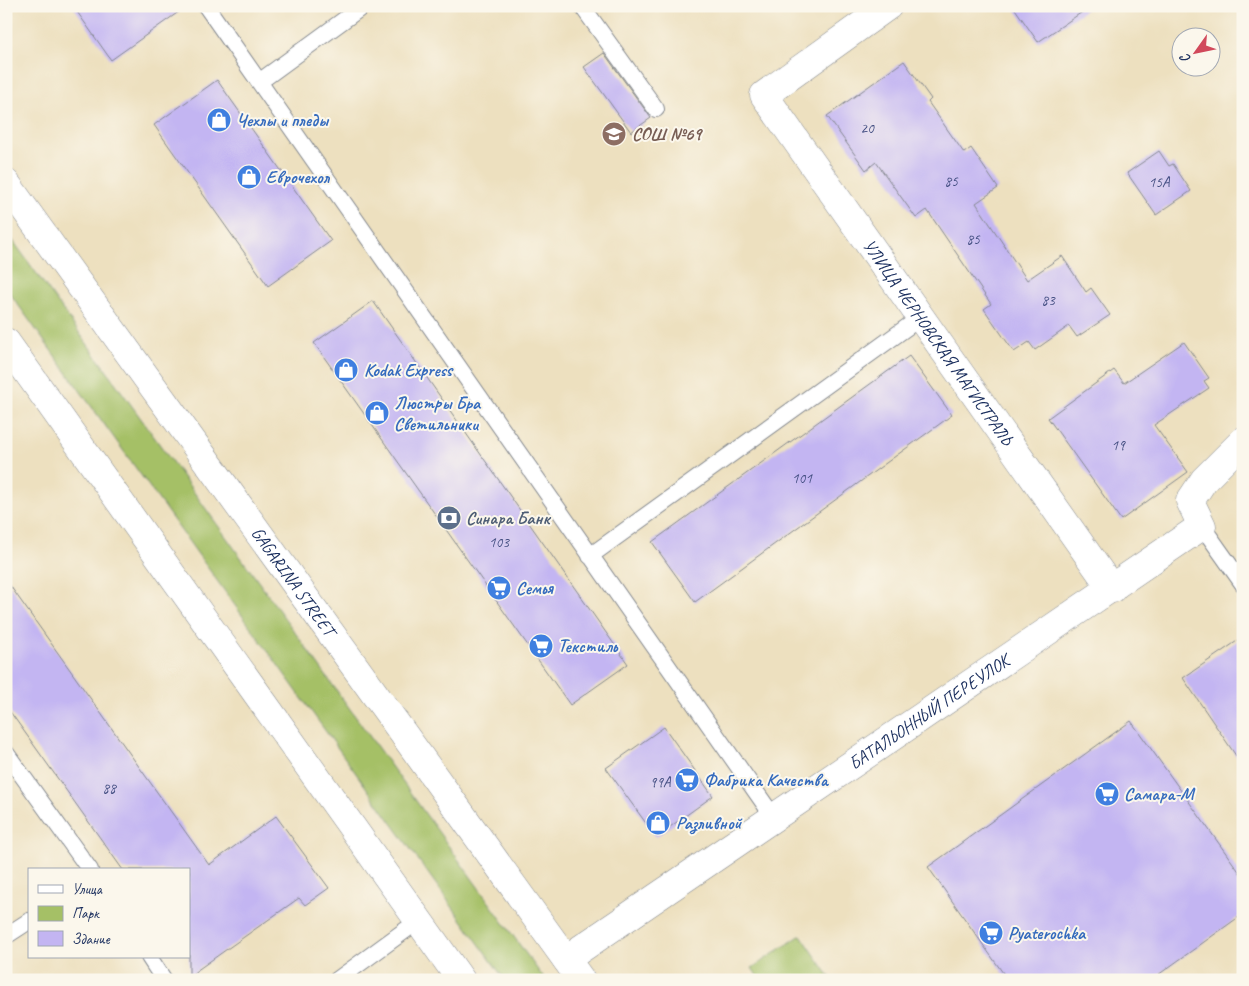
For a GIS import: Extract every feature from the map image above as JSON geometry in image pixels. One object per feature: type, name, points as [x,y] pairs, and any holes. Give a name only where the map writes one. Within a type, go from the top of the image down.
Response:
[{"type":"main road","name":"УЛИЦА ЧЕРНОВСКАЯ МАГИСТРАЛЬ","points":[[888,6],[764,95],[1112,589]]},
{"type":"main road","name":"GAGARINA STREET","points":[[6,183],[574,969]]},
{"type":"main road","points":[[6,342],[461,980]]},
{"type":"main road","points":[[1202,526],[1190,501],[1204,480],[1243,441]]},
{"type":"main road","name":"БАТАЛЬОННЫЙ ПЕРЕУЛОК","points":[[574,969],[774,819],[1202,526]]},
{"type":"lane","points":[[206,6],[774,819]]},
{"type":"lane","points":[[259,82],[363,6]]},
{"type":"lane","points":[[582,6],[656,109]]},
{"type":"lane","points":[[590,556],[920,318]]},
{"type":"lane","points":[[1202,526],[1243,584]]},
{"type":"lane","points":[[6,753],[89,868]]},
{"type":"lane","points":[[337,980],[418,921]]},
{"type":"lane","points":[[6,936],[28,922]]},
{"type":"lane","points":[[150,958],[164,980]]},
{"type":"green space","points":[[6,231],[545,980],[505,980],[6,288]]},
{"type":"green space","points":[[801,935],[832,980],[760,980],[752,968]]},
{"type":"building","points":[[73,6],[187,6],[111,60]]},
{"type":"building","points":[[1013,6],[1091,6],[1038,42]]},
{"type":"building","points":[[604,53],[651,118],[631,132],[584,67]]},
{"type":"building","points":[[904,61],[931,99],[928,102],[964,153],[971,148],[998,188],[976,203],[1027,280],[1062,256],[1086,292],[1091,288],[1110,315],[1077,337],[1069,326],[1035,350],[1029,342],[1014,352],[984,309],[991,304],[927,210],[916,218],[876,162],[866,170],[827,116]]},
{"type":"building","points":[[217,80],[331,241],[268,286],[154,125]]},
{"type":"building","points":[[1159,151],[1169,166],[1173,164],[1191,191],[1156,215],[1127,173]]},
{"type":"building","points":[[373,301],[628,664],[570,705],[314,343]]},
{"type":"building","points":[[1184,342],[1209,378],[1204,381],[1209,388],[1154,425],[1188,472],[1121,520],[1048,418],[1114,370],[1124,383]]},
{"type":"building","points":[[909,356],[952,415],[695,602],[652,542]]},
{"type":"building","points":[[6,580],[209,865],[276,816],[329,888],[305,905],[299,898],[189,976],[190,868],[122,868],[6,706]]},
{"type":"building","points":[[1243,637],[1243,766],[1183,678]]},
{"type":"building","name":"Самара-М","points":[[1131,721],[1243,877],[1243,914],[1151,980],[1008,980],[928,867]]},
{"type":"building","points":[[664,727],[713,796],[656,837],[606,768]]},
{"type":"place","name":"Чехлы и пледы","points":[[219,120]]},
{"type":"place","name":"СОШ №69","points":[[614,134]]},
{"type":"place","name":"Еврочехол","points":[[249,177]]},
{"type":"place","name":"Kodak Express","points":[[346,370]]},
{"type":"place","name":"Люстры Бра Светильники","points":[[377,413]]},
{"type":"place","name":"Синара Банк","points":[[449,518]]},
{"type":"place","name":"Семья","points":[[499,588]]},
{"type":"place","name":"Текстиль","points":[[541,646]]},
{"type":"place","name":"Фабрика Качества","points":[[687,780]]},
{"type":"place","name":"Самара-М","points":[[1107,794]]},
{"type":"place","name":"Разливной","points":[[658,823]]},
{"type":"place","name":"Pyaterochka","points":[[991,933]]}]
